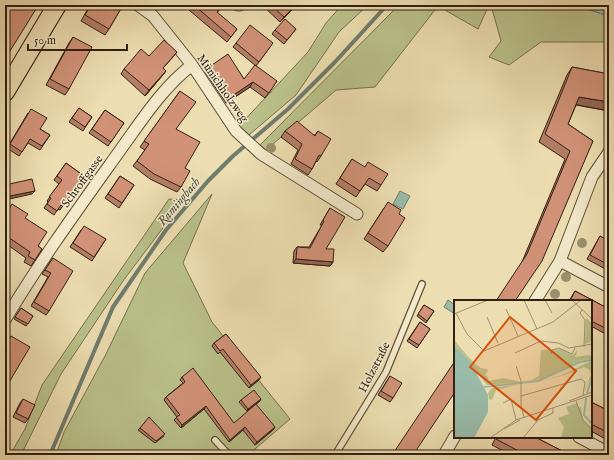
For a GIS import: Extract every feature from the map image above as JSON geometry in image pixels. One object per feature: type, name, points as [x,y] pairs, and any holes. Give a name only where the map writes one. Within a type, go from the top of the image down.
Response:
[{"type":"main road","points":[[5,92],[57,5]]},
{"type":"street","name":"Münichholzweg","points":[[138,5],[153,16],[192,66],[236,131],[260,154],[357,214]]},
{"type":"street","name":"Schroffgasse","points":[[5,320],[78,207],[151,109],[180,74],[192,66]]},
{"type":"street","points":[[536,300],[560,261],[592,177],[609,152]]},
{"type":"street","points":[[560,261],[609,287]]},
{"type":"street","points":[[444,455],[454,438]]},
{"type":"street","points":[[581,438],[609,453]]},
{"type":"lane","name":"Holzstraße","points":[[335,455],[386,372],[422,284]]},
{"type":"lane","points":[[215,440],[229,455]]},
{"type":"green space","points":[[342,5],[368,5],[339,32],[296,95],[249,135],[239,126],[308,52],[326,23]]},
{"type":"green space","points":[[399,5],[489,5],[478,29],[438,6],[375,87],[336,90],[266,150],[260,145]]},
{"type":"green space","points":[[491,5],[574,5],[609,16],[609,42],[541,42],[509,65],[489,57],[501,41]]},
{"type":"green space","points":[[212,194],[183,263],[212,322],[290,419],[248,455],[56,455],[64,432],[106,354],[145,273]]},
{"type":"green space","points":[[169,199],[184,200],[123,281],[61,374],[21,455],[10,455],[25,429],[42,385]]},
{"type":"shaded area","points":[[574,5],[609,5],[609,16]]},
{"type":"shaded area","points":[[400,191],[410,196],[403,209],[393,204]]},
{"type":"shaded area","points":[[448,300],[454,304],[454,313],[444,307]]},
{"type":"building","points":[[8,5],[29,5],[36,9],[5,59],[5,9]]},
{"type":"building","points":[[91,5],[123,5],[109,29],[85,15]]},
{"type":"building","points":[[194,5],[223,5],[217,12],[237,29],[231,37]]},
{"type":"building","points":[[271,5],[290,5],[293,8],[284,17]]},
{"type":"building","points":[[285,19],[296,29],[287,40],[275,30]]},
{"type":"building","points":[[250,25],[273,43],[259,62],[236,43]]},
{"type":"building","points":[[73,37],[92,47],[69,89],[50,79]]},
{"type":"building","points":[[164,40],[177,52],[163,68],[166,71],[149,90],[124,69],[141,49],[149,56]]},
{"type":"building","points":[[228,54],[244,79],[255,65],[277,81],[269,93],[253,82],[229,98],[209,67]]},
{"type":"building","points":[[572,67],[609,74],[609,102],[579,97],[568,124],[593,141],[542,261],[516,300],[497,300],[527,254],[570,151],[545,134]]},
{"type":"building","points":[[180,91],[196,102],[176,129],[200,142],[185,168],[190,171],[181,187],[154,174],[137,161],[149,144],[144,141]]},
{"type":"building","points":[[79,108],[92,117],[85,127],[72,118]]},
{"type":"building","points":[[31,109],[47,118],[40,129],[50,135],[42,146],[30,139],[22,152],[10,144]]},
{"type":"building","points":[[105,110],[124,123],[111,142],[92,129]]},
{"type":"building","points":[[297,121],[315,136],[318,131],[331,139],[321,156],[319,155],[312,169],[295,159],[302,144],[285,131]]},
{"type":"building","points":[[352,159],[365,167],[368,162],[388,174],[381,185],[369,178],[360,191],[340,178]]},
{"type":"building","points":[[66,163],[84,176],[63,206],[61,205],[57,211],[47,204],[51,198],[49,197],[62,180],[57,176]]},
{"type":"building","points":[[5,171],[8,173],[5,178]]},
{"type":"building","points":[[120,176],[134,185],[122,203],[108,194]]},
{"type":"building","points":[[32,179],[35,191],[5,197],[5,185]]},
{"type":"building","points":[[388,202],[401,210],[399,214],[405,218],[388,246],[368,233]]},
{"type":"building","points":[[12,204],[28,214],[25,218],[47,232],[38,246],[42,249],[35,260],[28,256],[30,252],[5,235],[5,215]]},
{"type":"building","points":[[330,208],[345,217],[326,249],[334,249],[333,262],[296,259],[297,247],[310,248]]},
{"type":"building","points":[[84,226],[106,239],[94,257],[73,243]]},
{"type":"building","points":[[600,236],[609,241],[609,265],[590,255]]},
{"type":"building","points":[[53,258],[73,271],[49,311],[34,302],[51,273],[45,270]]},
{"type":"building","points":[[5,286],[9,288],[5,293]]},
{"type":"building","points":[[575,291],[592,300],[570,300]]},
{"type":"building","points":[[592,300],[609,309],[609,330],[592,322]]},
{"type":"building","points":[[424,305],[434,311],[427,321],[418,314]]},
{"type":"building","points":[[21,308],[33,316],[28,324],[15,317]]},
{"type":"building","points":[[420,322],[430,329],[419,345],[409,339]]},
{"type":"building","points":[[226,334],[261,377],[251,385],[223,349],[220,351],[214,343]]},
{"type":"building","points":[[11,336],[30,347],[8,384],[5,382],[5,346]]},
{"type":"building","points":[[454,362],[454,394],[413,455],[392,455]]},
{"type":"building","points":[[193,368],[234,423],[256,404],[275,427],[257,442],[245,427],[230,440],[206,406],[182,425],[176,417],[180,415],[166,397],[185,382],[182,377]]},
{"type":"building","points":[[390,376],[402,383],[393,398],[381,391]]},
{"type":"building","points":[[254,390],[261,399],[248,409],[241,400]]},
{"type":"building","points":[[23,399],[35,405],[28,419],[16,413]]},
{"type":"building","points":[[592,402],[609,411],[609,433],[592,424]]},
{"type":"building","points":[[149,417],[165,434],[156,441],[140,428]]},
{"type":"building","points":[[537,438],[570,455],[526,455],[496,439]]},
{"type":"building","points":[[137,450],[141,455],[130,455]]},
{"type":"waterway","name":"Ramingbach","points":[[50,455],[113,307],[166,230],[208,181],[233,156],[288,109],[335,62],[387,5]]}]
